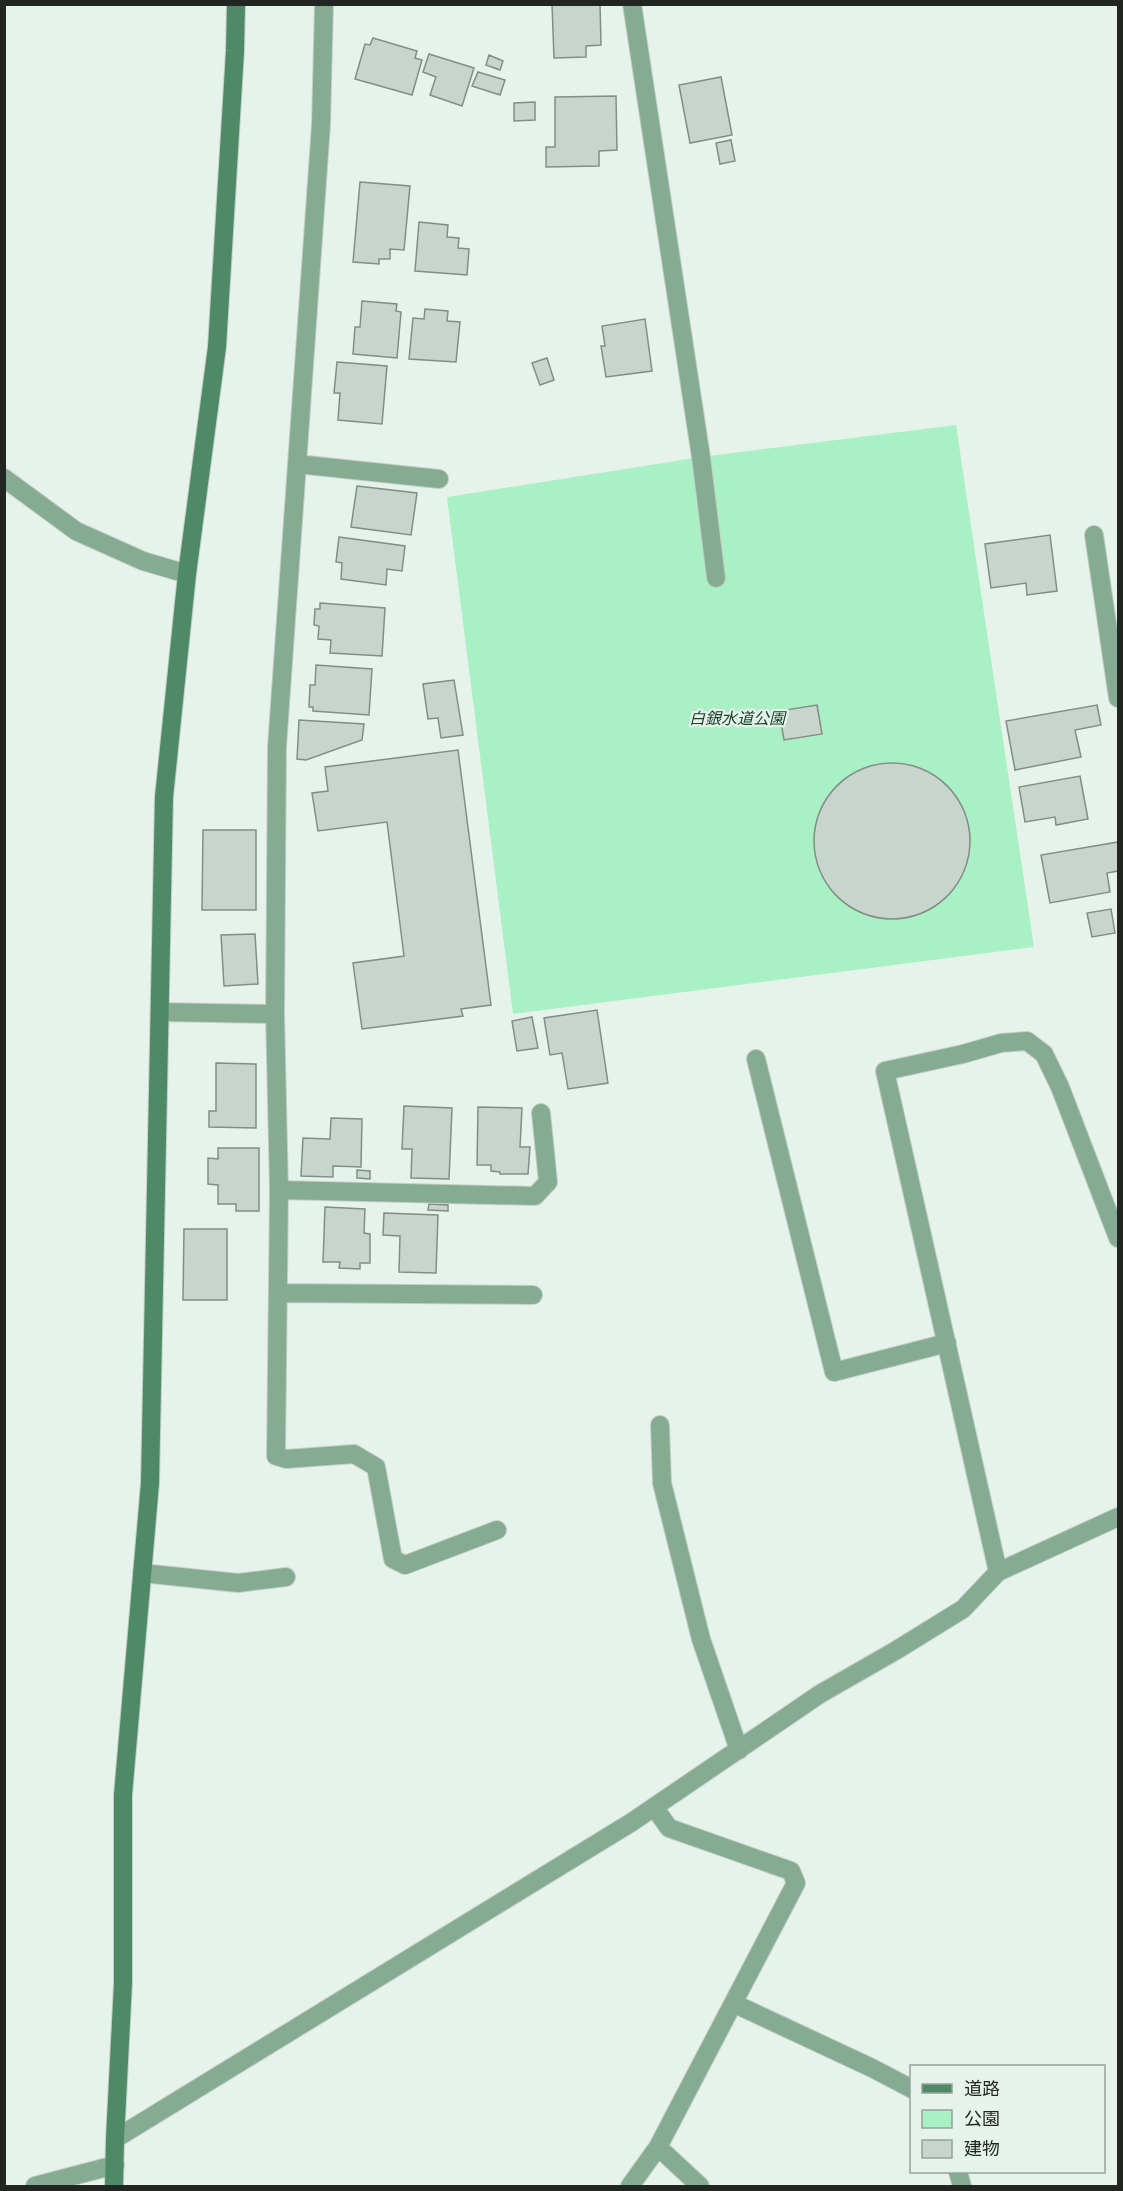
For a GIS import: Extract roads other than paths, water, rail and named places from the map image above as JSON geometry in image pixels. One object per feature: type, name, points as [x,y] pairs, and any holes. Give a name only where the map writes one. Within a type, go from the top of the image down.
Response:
[{"type":"street","points":[[114,2187],[123,1983],[123,1795],[150,1483],[164,797],[187,574],[217,347],[235,63],[236,4]]},
{"type":"street","points":[[324,4],[321,125],[277,747],[275,1014],[279,1190],[276,1456],[286,1459],[354,1455],[376,1467],[393,1559],[405,1565],[497,1530]]},
{"type":"street","points":[[633,4],[699,445],[716,578]]},
{"type":"street","points":[[297,464],[439,479]]},
{"type":"street","points":[[4,478],[76,531],[143,561],[187,574]]},
{"type":"street","points":[[1094,535],[1119,698]]},
{"type":"street","points":[[160,1012],[275,1014]]},
{"type":"street","points":[[998,1572],[885,1071],[1001,1043],[1027,1041],[1044,1054],[1060,1087],[1119,1238]]},
{"type":"street","points":[[756,1059],[834,1372],[947,1343]]},
{"type":"street","points":[[279,1190],[535,1196],[548,1182],[541,1113]]},
{"type":"street","points":[[278,1293],[533,1295]]},
{"type":"street","points":[[660,1425],[662,1483],[701,1639],[739,1750]]},
{"type":"street","points":[[115,2139],[654,1807],[820,1694],[895,1651],[963,1608],[998,1572],[1119,1517]]},
{"type":"street","points":[[142,1574],[238,1583],[286,1577]]},
{"type":"street","points":[[630,2187],[658,2147],[735,2004],[796,1883],[791,1871],[669,1828],[654,1807]]},
{"type":"street","points":[[735,2004],[910,2088]]},
{"type":"street","points":[[658,2147],[700,2187]]},
{"type":"street","points":[[35,2187],[115,2165]]},
{"type":"park label","name":"白銀水道公園","points":[[737,718]]}]
